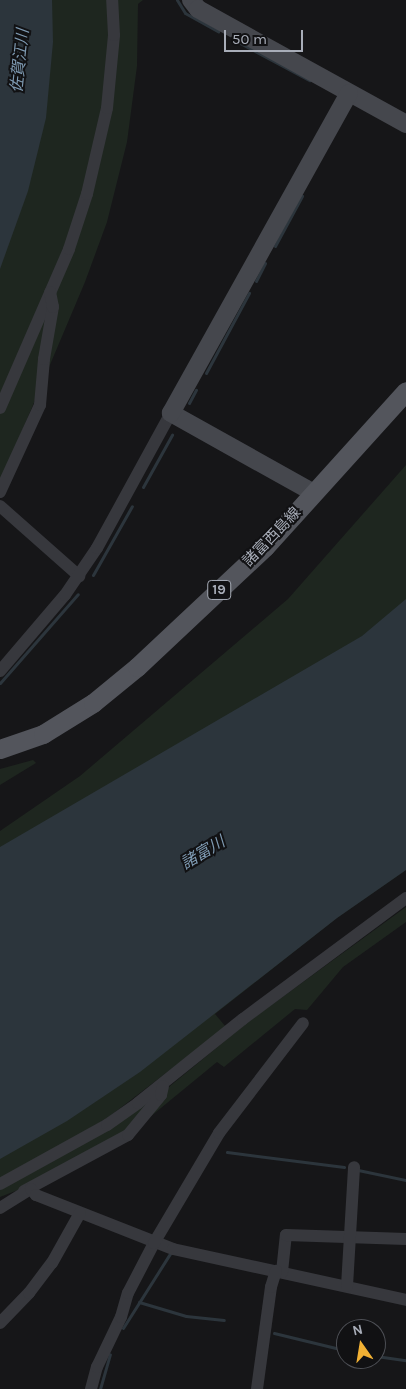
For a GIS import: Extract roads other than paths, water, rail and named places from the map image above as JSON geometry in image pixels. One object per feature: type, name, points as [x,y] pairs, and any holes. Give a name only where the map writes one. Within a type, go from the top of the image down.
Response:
[{"type":"main road","name":"諸富西島線","points":[[0,749],[43,734],[93,703],[138,667],[265,547],[406,391]]},
{"type":"street","points":[[0,408],[69,249],[87,194],[105,117],[114,35],[112,0]]},
{"type":"street","points":[[191,0],[198,9],[406,124]]},
{"type":"street","points":[[0,671],[79,576],[97,548],[349,93]]},
{"type":"street","points":[[0,492],[40,405],[44,359],[54,307],[50,292]]},
{"type":"street","points":[[171,413],[314,493]]},
{"type":"street","points":[[0,506],[79,576]]},
{"type":"street","points":[[0,1184],[107,1125],[163,1086],[243,1019],[406,898]]},
{"type":"street","points":[[91,1389],[97,1367],[121,1317],[128,1294],[154,1242],[219,1133],[303,1023]]},
{"type":"street","points":[[0,1208],[128,1135],[161,1096],[163,1086]]},
{"type":"street","points":[[347,1286],[354,1167]]},
{"type":"street","points":[[0,1200],[31,1189]]},
{"type":"street","points":[[31,1189],[36,1195],[154,1242],[406,1300]]},
{"type":"street","points":[[0,1323],[29,1293],[52,1263],[80,1213]]},
{"type":"street","points":[[257,1389],[271,1287],[279,1272],[286,1235],[350,1239],[406,1239]]},
{"type":"water","name":"佐賀江川","points":[[0,0],[52,0],[53,42],[46,118],[28,191],[0,269]]},
{"type":"water","name":"諸富川","points":[[406,599],[406,870],[337,918],[140,1072],[67,1121],[0,1159],[0,847],[362,636]]},
{"type":"waterway","points":[[177,0],[185,13],[218,31]]},
{"type":"waterway","points":[[238,42],[309,80]]},
{"type":"waterway","points":[[275,246],[302,196]]},
{"type":"waterway","points":[[256,281],[265,263]]},
{"type":"waterway","points":[[206,373],[249,293]]},
{"type":"waterway","points":[[189,403],[196,390]]},
{"type":"waterway","points":[[143,487],[172,435]]},
{"type":"waterway","points":[[93,575],[132,506]]},
{"type":"waterway","points":[[0,683],[78,594]]},
{"type":"waterway","points":[[227,1152],[344,1167]]},
{"type":"waterway","points":[[358,1170],[406,1180]]},
{"type":"waterway","points":[[123,1328],[171,1252]]},
{"type":"waterway","points":[[139,1302],[186,1316],[224,1320]]},
{"type":"waterway","points":[[274,1333],[336,1348]]},
{"type":"waterway","points":[[100,1389],[110,1354]]},
{"type":"waterway","points":[[386,1357],[406,1360]]}]
